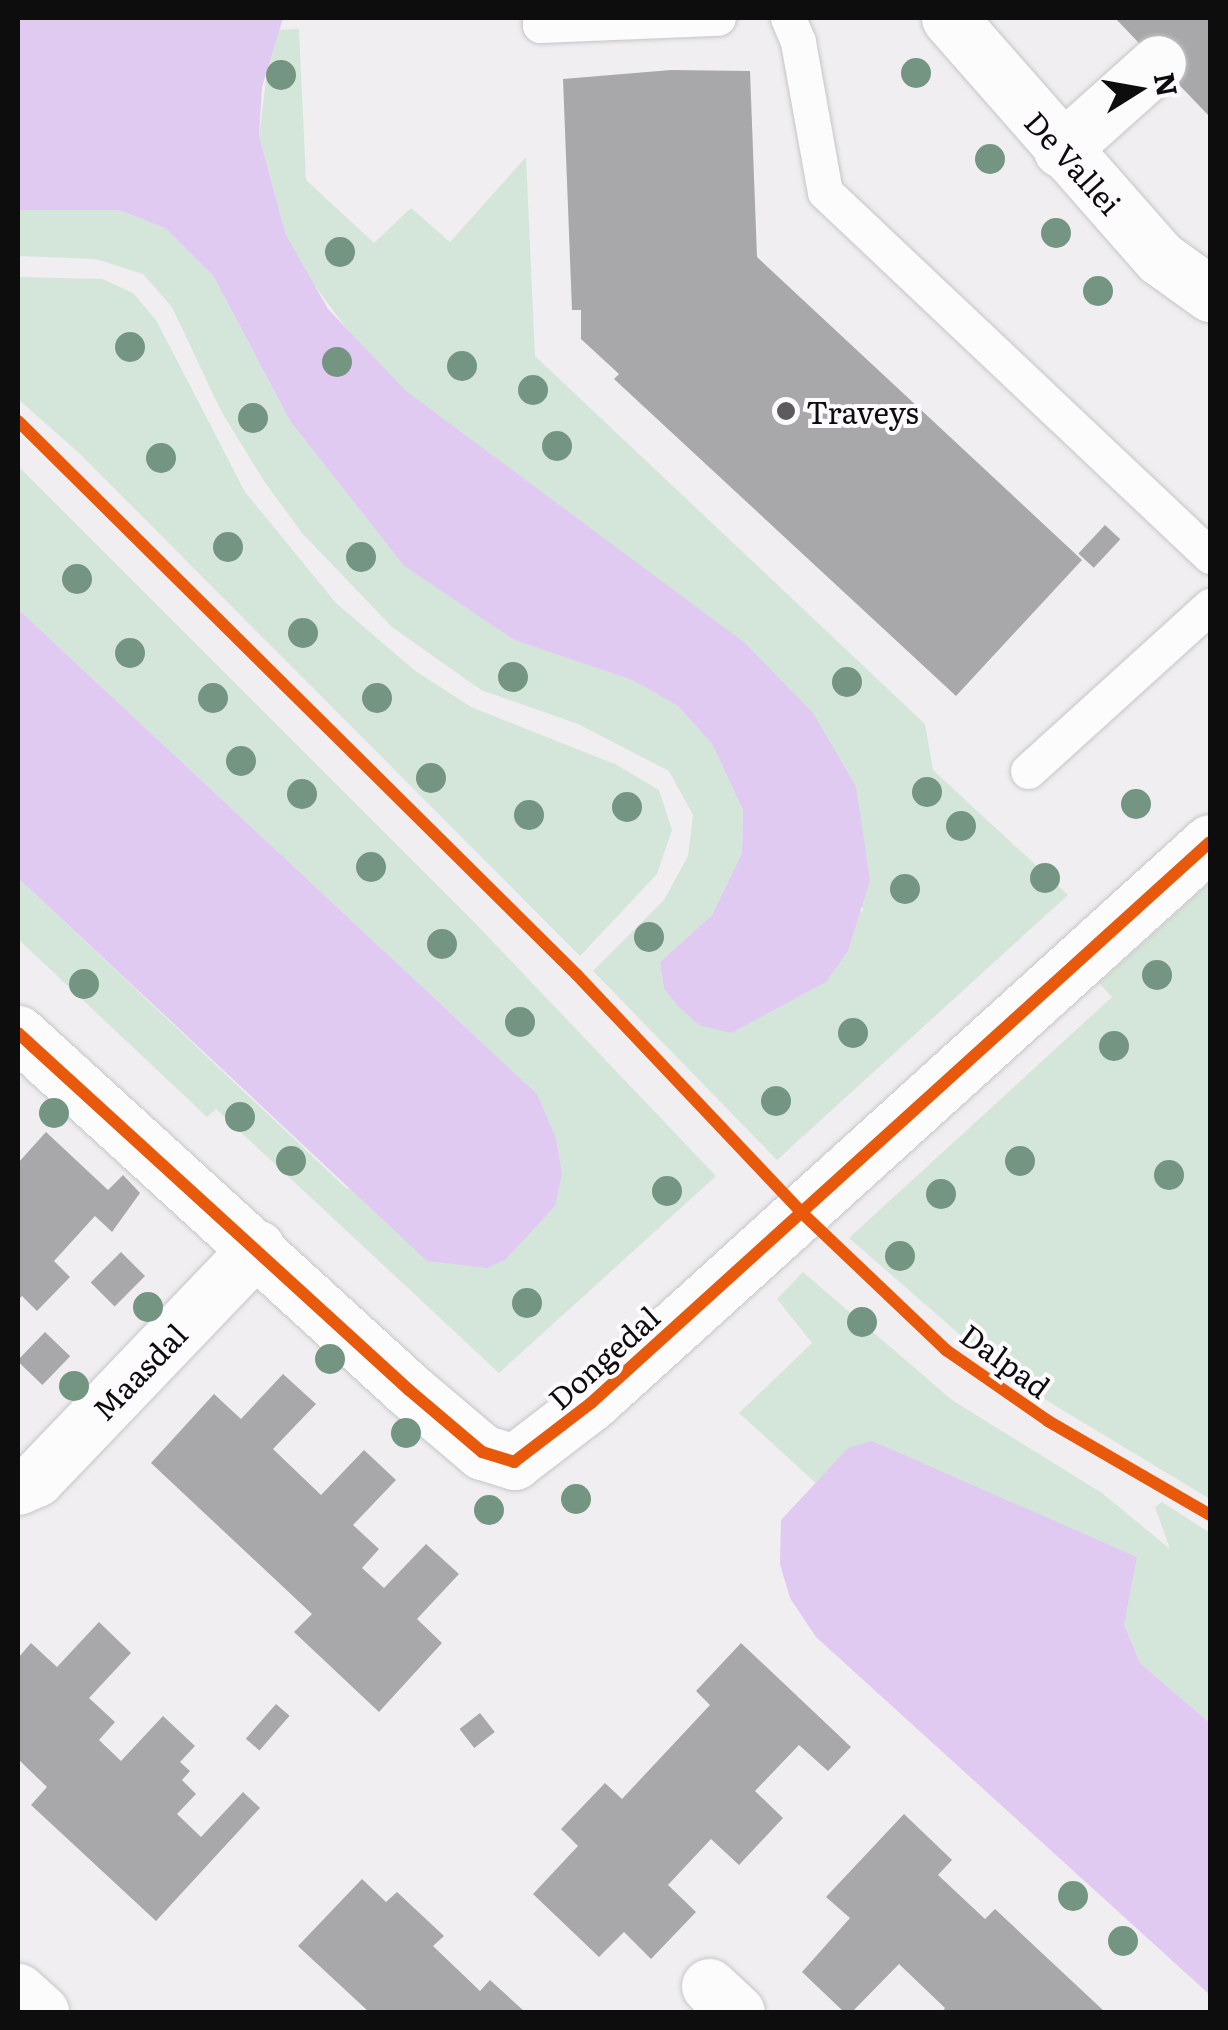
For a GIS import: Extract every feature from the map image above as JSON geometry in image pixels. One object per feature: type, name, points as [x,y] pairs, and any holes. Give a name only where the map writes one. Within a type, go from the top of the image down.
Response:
[{"type":"street","name":"De Vallei","points":[[949,18],[1160,258],[1210,294]]},
{"type":"street","points":[[1062,150],[1158,63]]},
{"type":"street","name":"Dongedal","points":[[18,1033],[482,1452],[514,1462],[591,1403],[1210,842]]},
{"type":"street","name":"Maasdal","points":[[18,1487],[36,1479],[257,1248]]},
{"type":"street","points":[[18,1990],[41,2012]]},
{"type":"lane","points":[[540,18],[540,25],[718,18]]},
{"type":"lane","points":[[788,18],[798,42],[825,192],[1210,556]]},
{"type":"lane","points":[[1028,771],[1210,606]]},
{"type":"green space","points":[[299,29],[306,180],[374,243],[411,208],[450,242],[526,157],[535,356],[925,724],[933,770],[1068,895],[777,1160],[593,971],[664,900],[688,856],[693,815],[669,771],[578,724],[481,690],[392,627],[302,533],[264,481],[221,411],[172,307],[143,274],[96,259],[18,256],[18,210],[119,210],[165,228],[214,277],[290,421],[404,566],[514,640],[632,680],[678,706],[712,744],[743,810],[742,853],[712,915],[660,962],[664,988],[678,1006],[864,910],[355,340],[303,270],[286,235],[259,136],[271,41],[277,30]]},
{"type":"green space","points":[[18,277],[102,279],[133,293],[156,320],[245,492],[336,603],[414,670],[471,707],[615,764],[659,790],[672,830],[657,874],[580,956],[80,454],[18,399]]},
{"type":"green space","points":[[18,466],[472,920],[716,1176],[499,1373],[216,1109],[207,1117],[18,939],[18,878],[347,1189],[537,1094],[18,609]]},
{"type":"green space","points":[[1210,882],[1210,1499],[1011,1379],[849,1238],[1112,997],[1099,983]]},
{"type":"green space","points":[[803,1272],[952,1400],[1102,1493],[1170,1549],[1155,1507],[1162,1502],[1210,1533],[1210,1723],[1140,1663],[1124,1624],[848,1448],[817,1484],[739,1413],[812,1343],[777,1299]]},
{"type":"shaded area","points":[[18,18],[283,18],[262,87],[259,136],[286,235],[328,309],[406,391],[745,643],[813,713],[856,787],[870,880],[848,951],[826,982],[731,1033],[699,1025],[678,1006],[664,989],[660,962],[712,915],[742,853],[743,810],[712,744],[678,706],[632,680],[514,640],[404,566],[290,421],[214,277],[165,228],[119,210],[18,210]]},
{"type":"shaded area","points":[[18,609],[537,1094],[556,1139],[562,1174],[555,1206],[506,1259],[488,1268],[427,1261],[18,878]]},
{"type":"shaded area","points":[[872,1441],[1137,1557],[1124,1624],[1140,1663],[1210,1723],[1210,1995],[816,1637],[790,1598],[780,1564],[781,1520],[848,1448]]},
{"type":"building","points":[[1115,18],[1210,18],[1210,117]]},
{"type":"building","name":"Traveys","points":[[671,70],[750,71],[757,257],[1082,560],[956,696],[614,379],[619,374],[581,339],[581,310],[572,310],[563,79]]},
{"type":"building","points":[[1105,525],[1120,539],[1094,568],[1078,554]]},
{"type":"building","points":[[46,1132],[108,1190],[123,1175],[140,1193],[112,1232],[95,1216],[54,1261],[70,1277],[37,1311],[22,1296],[18,1300],[18,1163]]},
{"type":"building","points":[[121,1252],[145,1276],[115,1306],[91,1282]]},
{"type":"building","points":[[45,1332],[70,1356],[42,1385],[18,1360]]},
{"type":"building","points":[[283,1374],[316,1404],[273,1449],[321,1495],[364,1450],[396,1480],[353,1525],[379,1549],[362,1568],[384,1588],[426,1544],[459,1574],[417,1619],[442,1643],[379,1712],[294,1632],[312,1614],[151,1463],[214,1394],[241,1419]]},
{"type":"building","points":[[99,1622],[131,1653],[89,1698],[115,1722],[99,1740],[121,1761],[163,1716],[195,1746],[180,1762],[190,1771],[182,1780],[196,1794],[177,1814],[201,1837],[243,1792],[260,1808],[156,1921],[31,1805],[47,1787],[18,1759],[18,1658],[31,1643],[57,1667]]},
{"type":"building","points":[[741,1643],[851,1747],[828,1771],[799,1745],[755,1791],[783,1818],[739,1865],[711,1839],[668,1885],[696,1912],[651,1959],[624,1932],[599,1957],[533,1894],[578,1846],[561,1829],[605,1783],[622,1799],[710,1705],[696,1691]]},
{"type":"building","points":[[276,1704],[290,1716],[259,1751],[246,1739]]},
{"type":"building","points":[[480,1713],[495,1732],[474,1748],[460,1729]]},
{"type":"building","points":[[904,1814],[952,1860],[938,1875],[985,1919],[995,1909],[1105,2012],[942,2012],[945,2008],[899,1964],[852,2012],[844,2012],[802,1972],[850,1918],[826,1897]]},
{"type":"building","points":[[362,1879],[386,1902],[397,1892],[444,1936],[433,1946],[480,1991],[490,1980],[525,2012],[369,2012],[298,1946]]},
{"type":"cycle path","name":"Dalpad","points":[[18,421],[577,975],[800,1211],[946,1350],[1048,1421],[1210,1515]]},
{"type":"cycle path","points":[[18,1033],[409,1390],[482,1452],[514,1462],[591,1403],[1210,842]]},
{"type":"place","name":"Traveys","points":[[786,411]]}]
